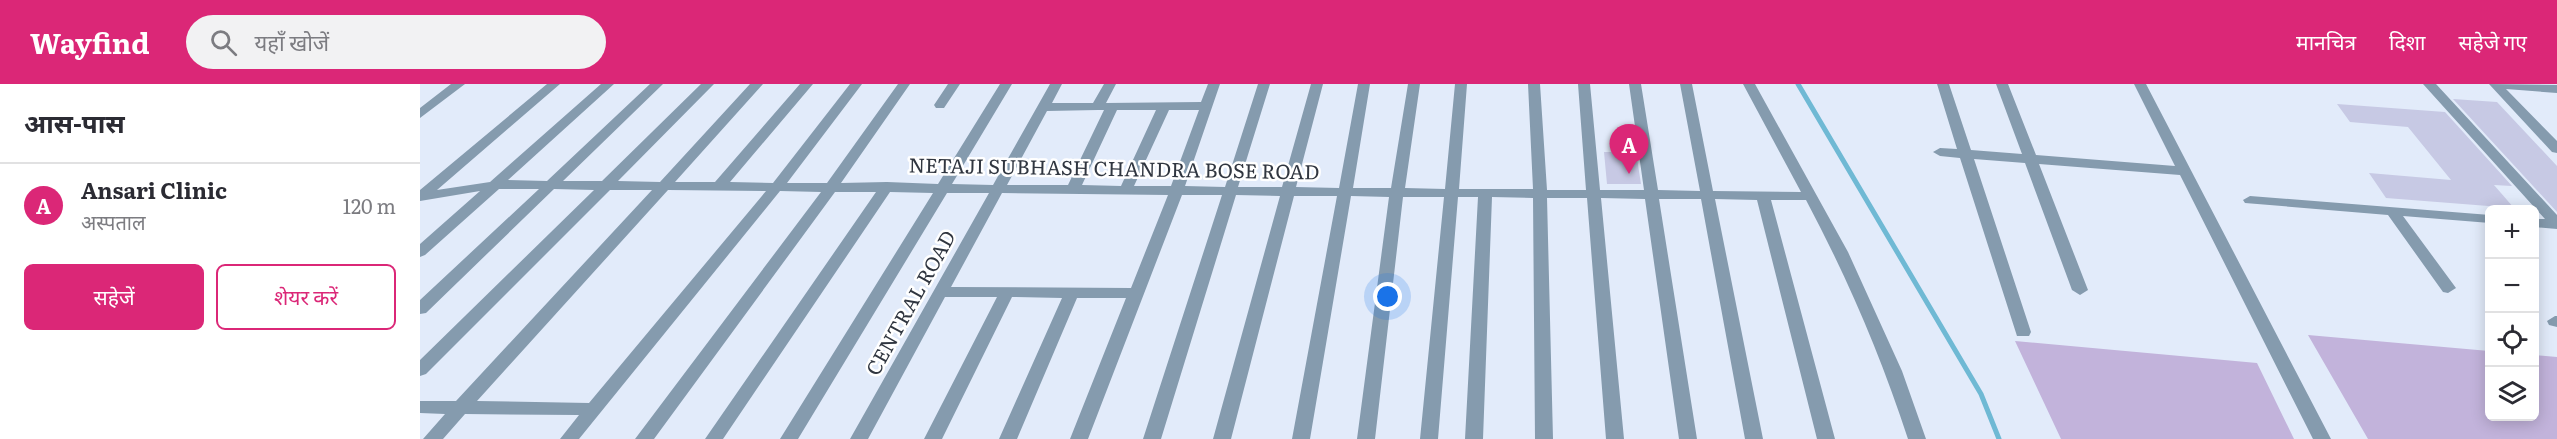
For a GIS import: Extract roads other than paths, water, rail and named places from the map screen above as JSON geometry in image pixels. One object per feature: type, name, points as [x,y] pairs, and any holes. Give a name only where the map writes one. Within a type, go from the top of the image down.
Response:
[{"type":"street","points":[[420,114],[459,84]]},
{"type":"street","points":[[420,197],[554,84]]},
{"type":"street","points":[[420,252],[608,84]]},
{"type":"street","points":[[420,309],[657,84]]},
{"type":"street","points":[[420,370],[708,84]]},
{"type":"street","points":[[432,439],[757,84]]},
{"type":"street","points":[[720,185],[807,84]]},
{"type":"street","points":[[569,439],[778,185],[856,84]]},
{"type":"street","points":[[644,439],[832,186],[904,84]]},
{"type":"street","points":[[940,105],[954,84]]},
{"type":"street","points":[[789,439],[1006,84]]},
{"type":"street","name":"CENTRAL ROAD","points":[[859,439],[1056,84]]},
{"type":"street","points":[[1097,107],[1110,84]]},
{"type":"street","points":[[1079,439],[1178,189],[1214,84]]},
{"type":"street","points":[[1152,439],[1264,84]]},
{"type":"street","points":[[1222,439],[1317,84]]},
{"type":"street","points":[[1301,439],[1364,84]]},
{"type":"street","points":[[1366,439],[1397,192],[1414,84]]},
{"type":"street","points":[[1429,439],[1461,84]]},
{"type":"street","points":[[1534,84],[1540,193],[1544,439]]},
{"type":"street","points":[[1584,84],[1615,439]]},
{"type":"street","points":[[1635,84],[1688,439]]},
{"type":"street","points":[[1686,84],[1754,439]]},
{"type":"street","points":[[1749,84],[1866,305],[1894,371],[1917,439]]},
{"type":"street","points":[[1943,84],[2023,332]]},
{"type":"street","points":[[2002,84],[2080,290]]},
{"type":"street","points":[[2139,84],[2322,439]]},
{"type":"street","points":[[2429,84],[2557,225]]},
{"type":"street","points":[[2495,84],[2557,89]]},
{"type":"street","points":[[2495,84],[2557,148]]},
{"type":"street","points":[[1126,189],[1164,106]]},
{"type":"street","points":[[1044,107],[1206,106]]},
{"type":"street","points":[[1073,189],[1112,107]]},
{"type":"street","points":[[1940,152],[2184,171]]},
{"type":"street","name":"NETAJI SUBHASH CHANDRA BOSE ROAD","points":[[420,197],[497,183],[1809,196]]},
{"type":"street","points":[[714,439],[887,186]]},
{"type":"street","points":[[1474,439],[1485,193]]},
{"type":"street","points":[[1763,195],[1826,439]]},
{"type":"street","points":[[2250,200],[2485,219]]},
{"type":"street","points":[[2392,211],[2448,288]]},
{"type":"street","points":[[2539,223],[2557,225]]},
{"type":"street","points":[[933,439],[1007,291]]},
{"type":"street","points":[[941,292],[1137,293]]},
{"type":"street","points":[[1008,439],[1072,292]]},
{"type":"street","points":[[420,407],[593,409]]},
{"type":"waterway","points":[[1798,84],[1981,394],[1999,439]]},
{"type":"place","name":"Ansari Clinic","points":[[1629,174]]}]
